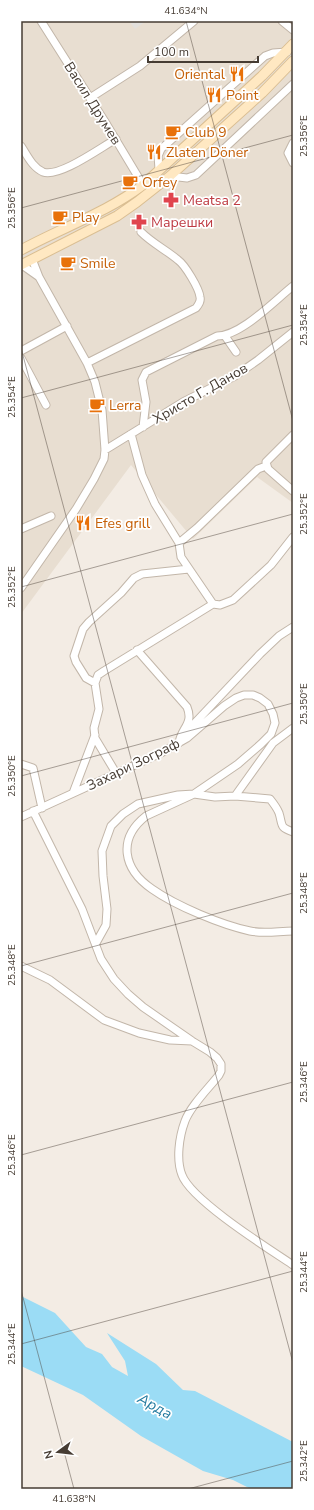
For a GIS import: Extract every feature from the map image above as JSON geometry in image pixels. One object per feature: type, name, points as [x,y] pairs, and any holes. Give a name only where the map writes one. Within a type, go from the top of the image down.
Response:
[{"type":"main road","points":[[32,260],[22,246],[78,223],[132,193],[143,185],[262,76],[287,52],[293,44]]},
{"type":"main road","points":[[21,264],[32,260],[117,216],[137,202],[170,176],[292,65]]},
{"type":"street","name":"Васил Друмев","points":[[41,21],[116,139],[143,185]]},
{"type":"street","points":[[90,98],[140,66],[194,21]]},
{"type":"street","points":[[282,21],[293,30]]},
{"type":"street","points":[[159,169],[158,156],[161,149],[265,56],[273,53],[287,52]]},
{"type":"street","points":[[170,176],[187,178],[196,175],[293,84]]},
{"type":"street","points":[[21,146],[36,167],[43,172],[52,173],[60,172],[116,139]]},
{"type":"street","points":[[293,143],[288,153],[293,163]]},
{"type":"street","points":[[86,363],[196,308],[200,303],[199,293],[184,265],[141,232]]},
{"type":"street","points":[[21,588],[94,479],[104,459],[105,450],[104,430],[99,396],[95,382],[67,326],[39,277],[32,260]]},
{"type":"street","points":[[21,264],[39,277]]},
{"type":"street","points":[[143,427],[146,402],[142,380],[146,372],[217,336],[225,336],[241,329],[293,286]]},
{"type":"street","points":[[21,351],[67,326]]},
{"type":"street","name":"Христо Г. Данов","points":[[105,450],[183,402],[235,376],[293,332]]},
{"type":"street","points":[[225,336],[236,352]]},
{"type":"street","points":[[21,358],[46,405]]},
{"type":"street","points":[[131,434],[142,475],[156,504],[179,542],[181,558],[213,604]]},
{"type":"street","points":[[293,435],[268,459],[266,466],[270,472],[293,491]]},
{"type":"street","points":[[179,542],[197,528],[258,469],[266,466]]},
{"type":"street","points":[[21,530],[51,516]]},
{"type":"street","points":[[116,774],[98,744],[95,735],[94,728],[99,709],[95,683],[98,675],[213,604],[220,605],[233,600],[271,565],[293,537]]},
{"type":"street","points":[[95,683],[86,678],[74,656],[83,629],[121,593],[134,578],[142,574],[189,569]]},
{"type":"street","points":[[187,738],[191,727],[260,654],[283,633],[293,627]]},
{"type":"street","points":[[137,650],[188,707],[190,719],[179,737],[179,743]]},
{"type":"street","name":"Захари Зограф","points":[[21,818],[161,753],[187,738],[224,706],[236,698],[244,695],[253,695],[268,704],[273,714],[274,723],[271,734],[238,764],[194,794],[146,816],[130,833],[127,844],[128,860],[134,872],[151,889],[171,901],[215,920],[252,932],[293,930]]},
{"type":"street","points":[[235,796],[273,743],[293,728]]},
{"type":"street","points":[[73,793],[95,735]]},
{"type":"street","points":[[21,764],[33,768],[42,808]]},
{"type":"street","points":[[96,943],[106,925],[107,909],[102,851],[111,826],[123,814],[138,804],[178,795],[194,794],[215,797],[235,796],[270,799],[279,814],[280,824],[284,829],[293,832]]},
{"type":"street","points":[[33,812],[82,909],[101,959],[114,979],[143,1007],[210,1052],[217,1058],[220,1064],[221,1071],[219,1075],[196,1103],[185,1120],[180,1150],[182,1176],[205,1202],[293,1265]]},
{"type":"street","points":[[21,966],[50,980],[104,1020],[139,1033],[170,1040],[192,1041]]},
{"type":"shaded area","points":[[21,21],[293,21],[293,503],[257,477],[193,539],[131,465],[21,614]]},
{"type":"shaded area","points":[[129,21],[146,21],[135,29]]},
{"type":"water","name":"Арда","points":[[21,1296],[55,1313],[86,1347],[102,1354],[112,1367],[128,1376],[125,1361],[107,1333],[156,1364],[183,1390],[195,1391],[293,1442],[293,1489],[251,1489],[233,1480],[203,1471],[141,1436],[83,1395],[21,1366]]},
{"type":"place","name":"Oriental","points":[[237,74]]},
{"type":"place","name":"Point","points":[[214,95]]},
{"type":"place","name":"Club 9","points":[[173,132]]},
{"type":"place","name":"Zlaten Döner","points":[[154,152]]},
{"type":"place","name":"Orfey","points":[[130,182]]},
{"type":"place","name":"Meatsa 2","points":[[171,200]]},
{"type":"place","name":"Play","points":[[60,217]]},
{"type":"place","name":"Марешки","points":[[139,222]]},
{"type":"place","name":"Smile","points":[[68,263]]},
{"type":"place","name":"Lerra","points":[[97,405]]},
{"type":"place","name":"Efes grill","points":[[83,523]]}]
